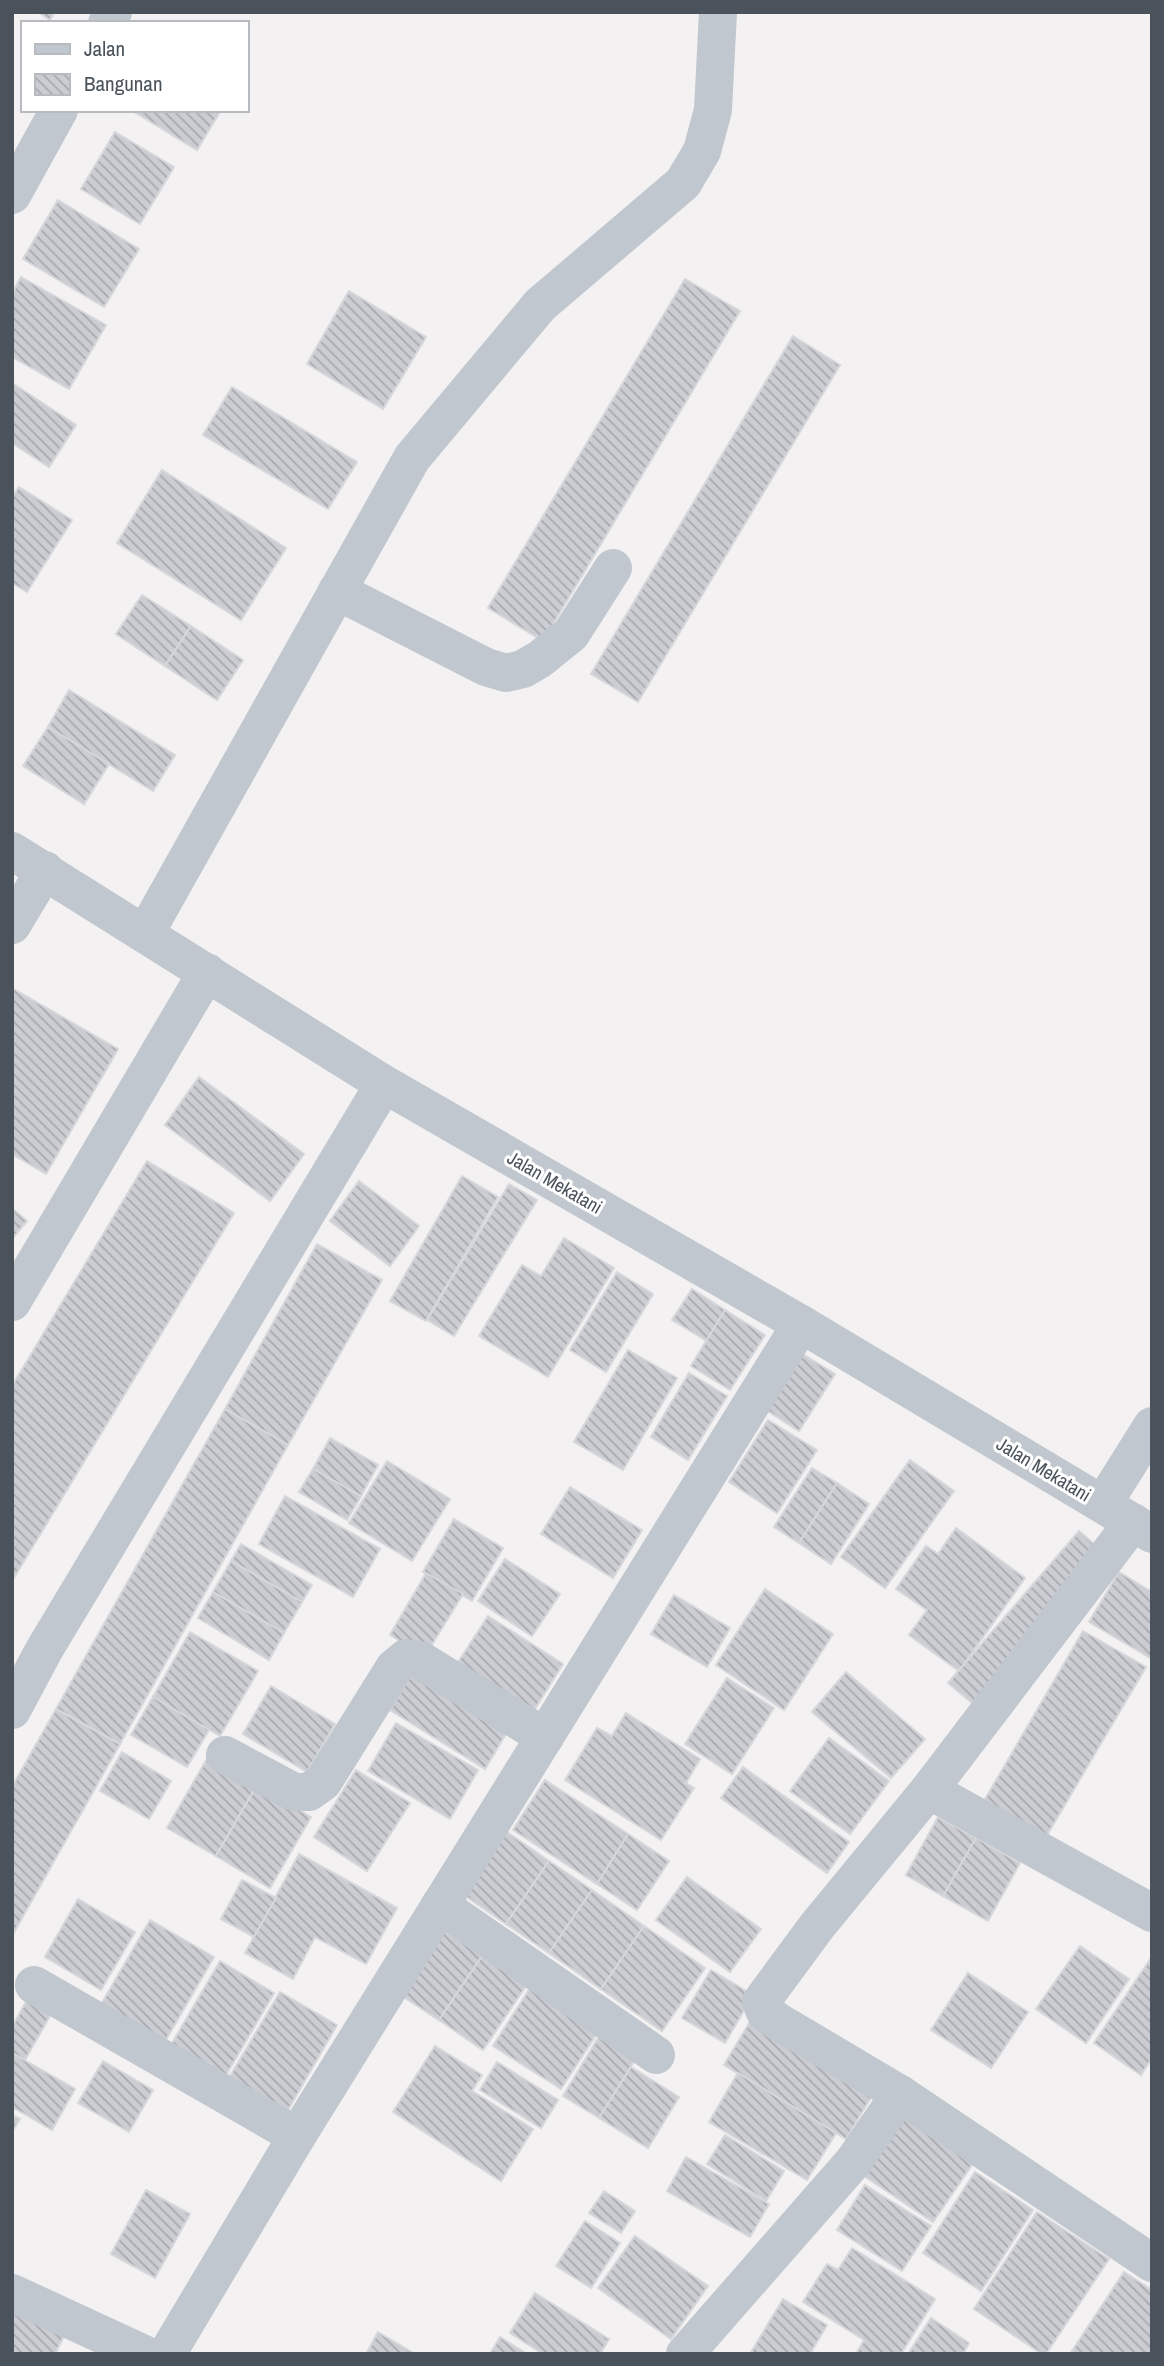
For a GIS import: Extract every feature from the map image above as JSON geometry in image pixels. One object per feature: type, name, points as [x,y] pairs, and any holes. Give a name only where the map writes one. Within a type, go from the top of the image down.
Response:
[{"type":"street","points":[[145,934],[412,458],[540,305],[684,183],[702,151],[713,110],[718,12]]},
{"type":"street","points":[[12,195],[58,112]]},
{"type":"street","points":[[337,591],[486,667],[506,673],[532,664],[571,634],[613,568]]},
{"type":"street","name":"Jalan Mekatani","points":[[12,851],[384,1084],[802,1324],[1129,1520],[1152,1426]]},
{"type":"street","points":[[12,925],[44,870]]},
{"type":"street","points":[[12,1301],[207,972]]},
{"type":"street","points":[[12,1710],[44,1650],[384,1084]]},
{"type":"street","points":[[167,2354],[297,2136],[802,1324]]},
{"type":"street","points":[[1129,1520],[929,1790],[817,1926],[761,2002],[765,2012],[778,2021],[900,2094],[1152,2263]]},
{"type":"street","points":[[225,1755],[294,1792],[309,1792],[323,1783],[394,1668],[406,1658],[420,1660],[545,1737]]},
{"type":"street","points":[[929,1790],[1152,1913]]},
{"type":"street","points":[[440,1905],[656,2055]]},
{"type":"street","points":[[34,1984],[297,2136]]},
{"type":"street","points":[[694,2351],[854,2161],[900,2094]]},
{"type":"street","points":[[12,2293],[144,2354]]},
{"type":"building","points":[[38,12],[54,12],[50,20]]},
{"type":"building","points":[[134,112],[220,112],[197,150]]},
{"type":"building","points":[[115,132],[174,167],[140,224],[81,189]]},
{"type":"building","points":[[58,200],[139,249],[104,307],[23,259]]},
{"type":"building","points":[[21,277],[106,325],[69,389],[12,357],[12,294]]},
{"type":"building","points":[[685,279],[740,311],[543,641],[488,608]]},
{"type":"building","points":[[349,291],[426,337],[383,409],[307,364]]},
{"type":"building","points":[[793,336],[840,365],[638,702],[591,674]]},
{"type":"building","points":[[12,383],[76,425],[49,467],[12,443]]},
{"type":"building","points":[[232,387],[357,462],[328,509],[203,435]]},
{"type":"building","points":[[162,470],[286,548],[241,620],[117,543]]},
{"type":"building","points":[[19,487],[72,520],[27,592],[12,583],[12,497]]},
{"type":"building","points":[[142,595],[191,626],[165,666],[116,634]]},
{"type":"building","points":[[191,626],[243,660],[217,700],[165,666]]},
{"type":"building","points":[[69,690],[175,755],[153,791],[48,727]]},
{"type":"building","points":[[48,727],[109,764],[84,804],[23,766]]},
{"type":"building","points":[[12,988],[118,1049],[46,1174],[12,1154]]},
{"type":"building","points":[[199,1077],[304,1154],[270,1201],[165,1125]]},
{"type":"building","points":[[147,1161],[234,1213],[12,1581],[12,1386]]},
{"type":"building","points":[[462,1176],[498,1197],[426,1321],[390,1301]]},
{"type":"building","points":[[359,1181],[419,1226],[390,1266],[330,1221]]},
{"type":"building","points":[[509,1184],[537,1200],[454,1336],[427,1320]]},
{"type":"building","points":[[12,1208],[27,1221],[12,1239]]},
{"type":"building","points":[[564,1238],[614,1268],[548,1377],[479,1336],[522,1265],[541,1276]]},
{"type":"building","points":[[317,1244],[382,1280],[288,1445],[225,1409]]},
{"type":"building","points":[[617,1272],[653,1294],[606,1372],[570,1350]]},
{"type":"building","points":[[692,1289],[725,1310],[707,1341],[672,1320]]},
{"type":"building","points":[[725,1310],[765,1335],[730,1390],[691,1366]]},
{"type":"building","points":[[628,1350],[677,1378],[623,1470],[574,1442]]},
{"type":"building","points":[[801,1353],[835,1374],[799,1431],[766,1410]]},
{"type":"building","points":[[689,1373],[727,1396],[688,1460],[651,1437]]},
{"type":"building","points":[[225,1409],[288,1445],[120,1744],[56,1709]]},
{"type":"building","points":[[768,1420],[817,1450],[777,1513],[729,1482]]},
{"type":"building","points":[[330,1438],[378,1465],[361,1496],[313,1469]]},
{"type":"building","points":[[910,1460],[954,1491],[885,1588],[841,1557]]},
{"type":"building","points":[[387,1461],[450,1499],[412,1561],[349,1523]]},
{"type":"building","points":[[812,1468],[837,1483],[799,1543],[774,1527]]},
{"type":"building","points":[[313,1469],[361,1496],[347,1520],[299,1492]]},
{"type":"building","points":[[837,1483],[869,1504],[831,1564],[799,1543]]},
{"type":"building","points":[[570,1487],[642,1530],[613,1578],[541,1534]]},
{"type":"building","points":[[285,1496],[380,1549],[353,1597],[259,1544]]},
{"type":"building","points":[[454,1519],[503,1548],[472,1601],[423,1572]]},
{"type":"building","points":[[956,1528],[1025,1578],[959,1671],[909,1635],[927,1610],[896,1589],[926,1546],[938,1554]]},
{"type":"building","points":[[1079,1531],[1102,1551],[972,1703],[948,1683]]},
{"type":"building","points":[[241,1544],[312,1585],[302,1602],[231,1561]]},
{"type":"building","points":[[505,1559],[560,1594],[532,1636],[478,1601]]},
{"type":"building","points":[[231,1561],[302,1602],[284,1633],[213,1592]]},
{"type":"building","points":[[1119,1572],[1152,1592],[1152,1659],[1089,1622]]},
{"type":"building","points":[[426,1573],[463,1594],[425,1656],[390,1635]]},
{"type":"building","points":[[765,1589],[833,1634],[784,1710],[716,1665]]},
{"type":"building","points":[[213,1592],[284,1633],[269,1660],[198,1618]]},
{"type":"building","points":[[674,1595],[730,1628],[707,1667],[651,1634]]},
{"type":"building","points":[[488,1616],[563,1664],[531,1715],[455,1667]]},
{"type":"building","points":[[1083,1631],[1146,1667],[1046,1837],[984,1801]]},
{"type":"building","points":[[190,1632],[258,1671],[220,1736],[153,1697]]},
{"type":"building","points":[[418,1663],[513,1722],[485,1769],[390,1710]]},
{"type":"building","points":[[846,1672],[925,1739],[891,1778],[812,1712]]},
{"type":"building","points":[[727,1678],[774,1708],[732,1774],[685,1744]]},
{"type":"building","points":[[271,1686],[335,1724],[307,1772],[243,1734]]},
{"type":"building","points":[[153,1697],[209,1730],[187,1767],[131,1735]]},
{"type":"building","points":[[56,1709],[120,1744],[12,1936],[12,1787]]},
{"type":"building","points":[[626,1713],[700,1759],[686,1783],[694,1788],[661,1840],[565,1780],[597,1728],[612,1736]]},
{"type":"building","points":[[396,1723],[478,1770],[450,1819],[368,1771]]},
{"type":"building","points":[[829,1738],[889,1781],[850,1834],[790,1791]]},
{"type":"building","points":[[122,1752],[171,1781],[149,1819],[100,1791]]},
{"type":"building","points":[[208,1757],[257,1785],[216,1856],[167,1828]]},
{"type":"building","points":[[743,1767],[849,1842],[827,1873],[721,1798]]},
{"type":"building","points":[[356,1770],[410,1803],[367,1871],[314,1837]]},
{"type":"building","points":[[545,1780],[628,1834],[597,1884],[513,1830]]},
{"type":"building","points":[[257,1785],[311,1817],[270,1888],[216,1856]]},
{"type":"building","points":[[938,1817],[976,1838],[943,1896],[906,1875]]},
{"type":"building","points":[[507,1832],[549,1861],[506,1924],[464,1895]]},
{"type":"building","points":[[628,1834],[669,1861],[637,1910],[597,1884]]},
{"type":"building","points":[[976,1838],[1020,1863],[988,1921],[943,1896]]},
{"type":"building","points":[[299,1854],[397,1908],[366,1964],[315,1937],[293,1979],[245,1953]]},
{"type":"building","points":[[549,1861],[592,1890],[549,1953],[506,1924]]},
{"type":"building","points":[[687,1877],[761,1929],[730,1972],[656,1920]]},
{"type":"building","points":[[242,1880],[276,1898],[254,1937],[221,1919]]},
{"type":"building","points":[[592,1890],[644,1926],[601,1989],[549,1953]]},
{"type":"building","points":[[78,1899],[135,1932],[101,1990],[45,1957]]},
{"type":"building","points":[[150,1920],[214,1957],[163,2045],[99,2008]]},
{"type":"building","points":[[644,1926],[705,1968],[662,2031],[601,1989]]},
{"type":"building","points":[[443,1929],[482,1956],[439,2020],[399,1994]]},
{"type":"building","points":[[1080,1946],[1129,1979],[1086,2043],[1036,2009]]},
{"type":"building","points":[[482,1956],[526,1986],[483,2050],[439,2020]]},
{"type":"building","points":[[1151,1958],[1152,2058],[1141,2075],[1094,2043]]},
{"type":"building","points":[[220,1961],[274,1993],[225,2077],[171,2045]]},
{"type":"building","points":[[711,1970],[753,1995],[725,2043],[682,2018]]},
{"type":"building","points":[[968,1973],[1028,2012],[991,2068],[931,2030]]},
{"type":"building","points":[[530,1988],[598,2032],[561,2089],[493,2046]]},
{"type":"building","points":[[280,1992],[337,2025],[284,2117],[226,2083]]},
{"type":"building","points":[[31,1993],[55,2007],[25,2060],[12,2053],[12,2027]]},
{"type":"building","points":[[754,2015],[876,2089],[846,2139],[724,2065]]},
{"type":"building","points":[[600,2035],[636,2058],[599,2118],[563,2096]]},
{"type":"building","points":[[435,2046],[482,2075],[472,2091],[533,2129],[501,2181],[393,2112]]},
{"type":"building","points":[[12,2053],[75,2089],[52,2130],[12,2107]]},
{"type":"building","points":[[103,2061],[153,2090],[129,2132],[78,2103]]},
{"type":"building","points":[[497,2062],[558,2100],[541,2128],[480,2090]]},
{"type":"building","points":[[631,2067],[679,2097],[648,2148],[599,2118]]},
{"type":"building","points":[[738,2073],[836,2133],[807,2180],[709,2122]]},
{"type":"building","points":[[897,2107],[976,2159],[933,2222],[855,2170]]},
{"type":"building","points":[[12,2115],[20,2119],[12,2132]]},
{"type":"building","points":[[725,2135],[784,2171],[766,2201],[707,2164]]},
{"type":"building","points":[[686,2157],[769,2204],[750,2237],[667,2191]]},
{"type":"building","points":[[975,2172],[1033,2210],[981,2291],[923,2253]]},
{"type":"building","points":[[865,2185],[931,2226],[902,2271],[837,2230]]},
{"type":"building","points":[[146,2190],[190,2214],[155,2278],[111,2254]]},
{"type":"building","points":[[604,2191],[635,2211],[621,2233],[589,2213]]},
{"type":"building","points":[[1037,2212],[1109,2259],[1046,2354],[1042,2354],[974,2309]]},
{"type":"building","points":[[585,2221],[620,2243],[591,2288],[556,2266]]},
{"type":"building","points":[[635,2236],[708,2286],[671,2339],[598,2288]]},
{"type":"building","points":[[852,2248],[935,2299],[901,2354],[856,2354],[864,2340],[803,2302],[827,2264],[838,2270]]},
{"type":"building","points":[[1124,2272],[1152,2290],[1152,2354],[1070,2354]]},
{"type":"building","points":[[535,2293],[609,2339],[600,2354],[543,2354],[510,2333]]},
{"type":"building","points":[[783,2299],[827,2325],[810,2354],[750,2354]]},
{"type":"building","points":[[18,2305],[66,2332],[55,2354],[12,2354],[12,2316]]},
{"type":"building","points":[[931,2318],[969,2343],[963,2354],[908,2354]]},
{"type":"building","points":[[378,2332],[415,2354],[366,2354]]},
{"type":"building","points":[[500,2337],[527,2354],[490,2354]]}]
